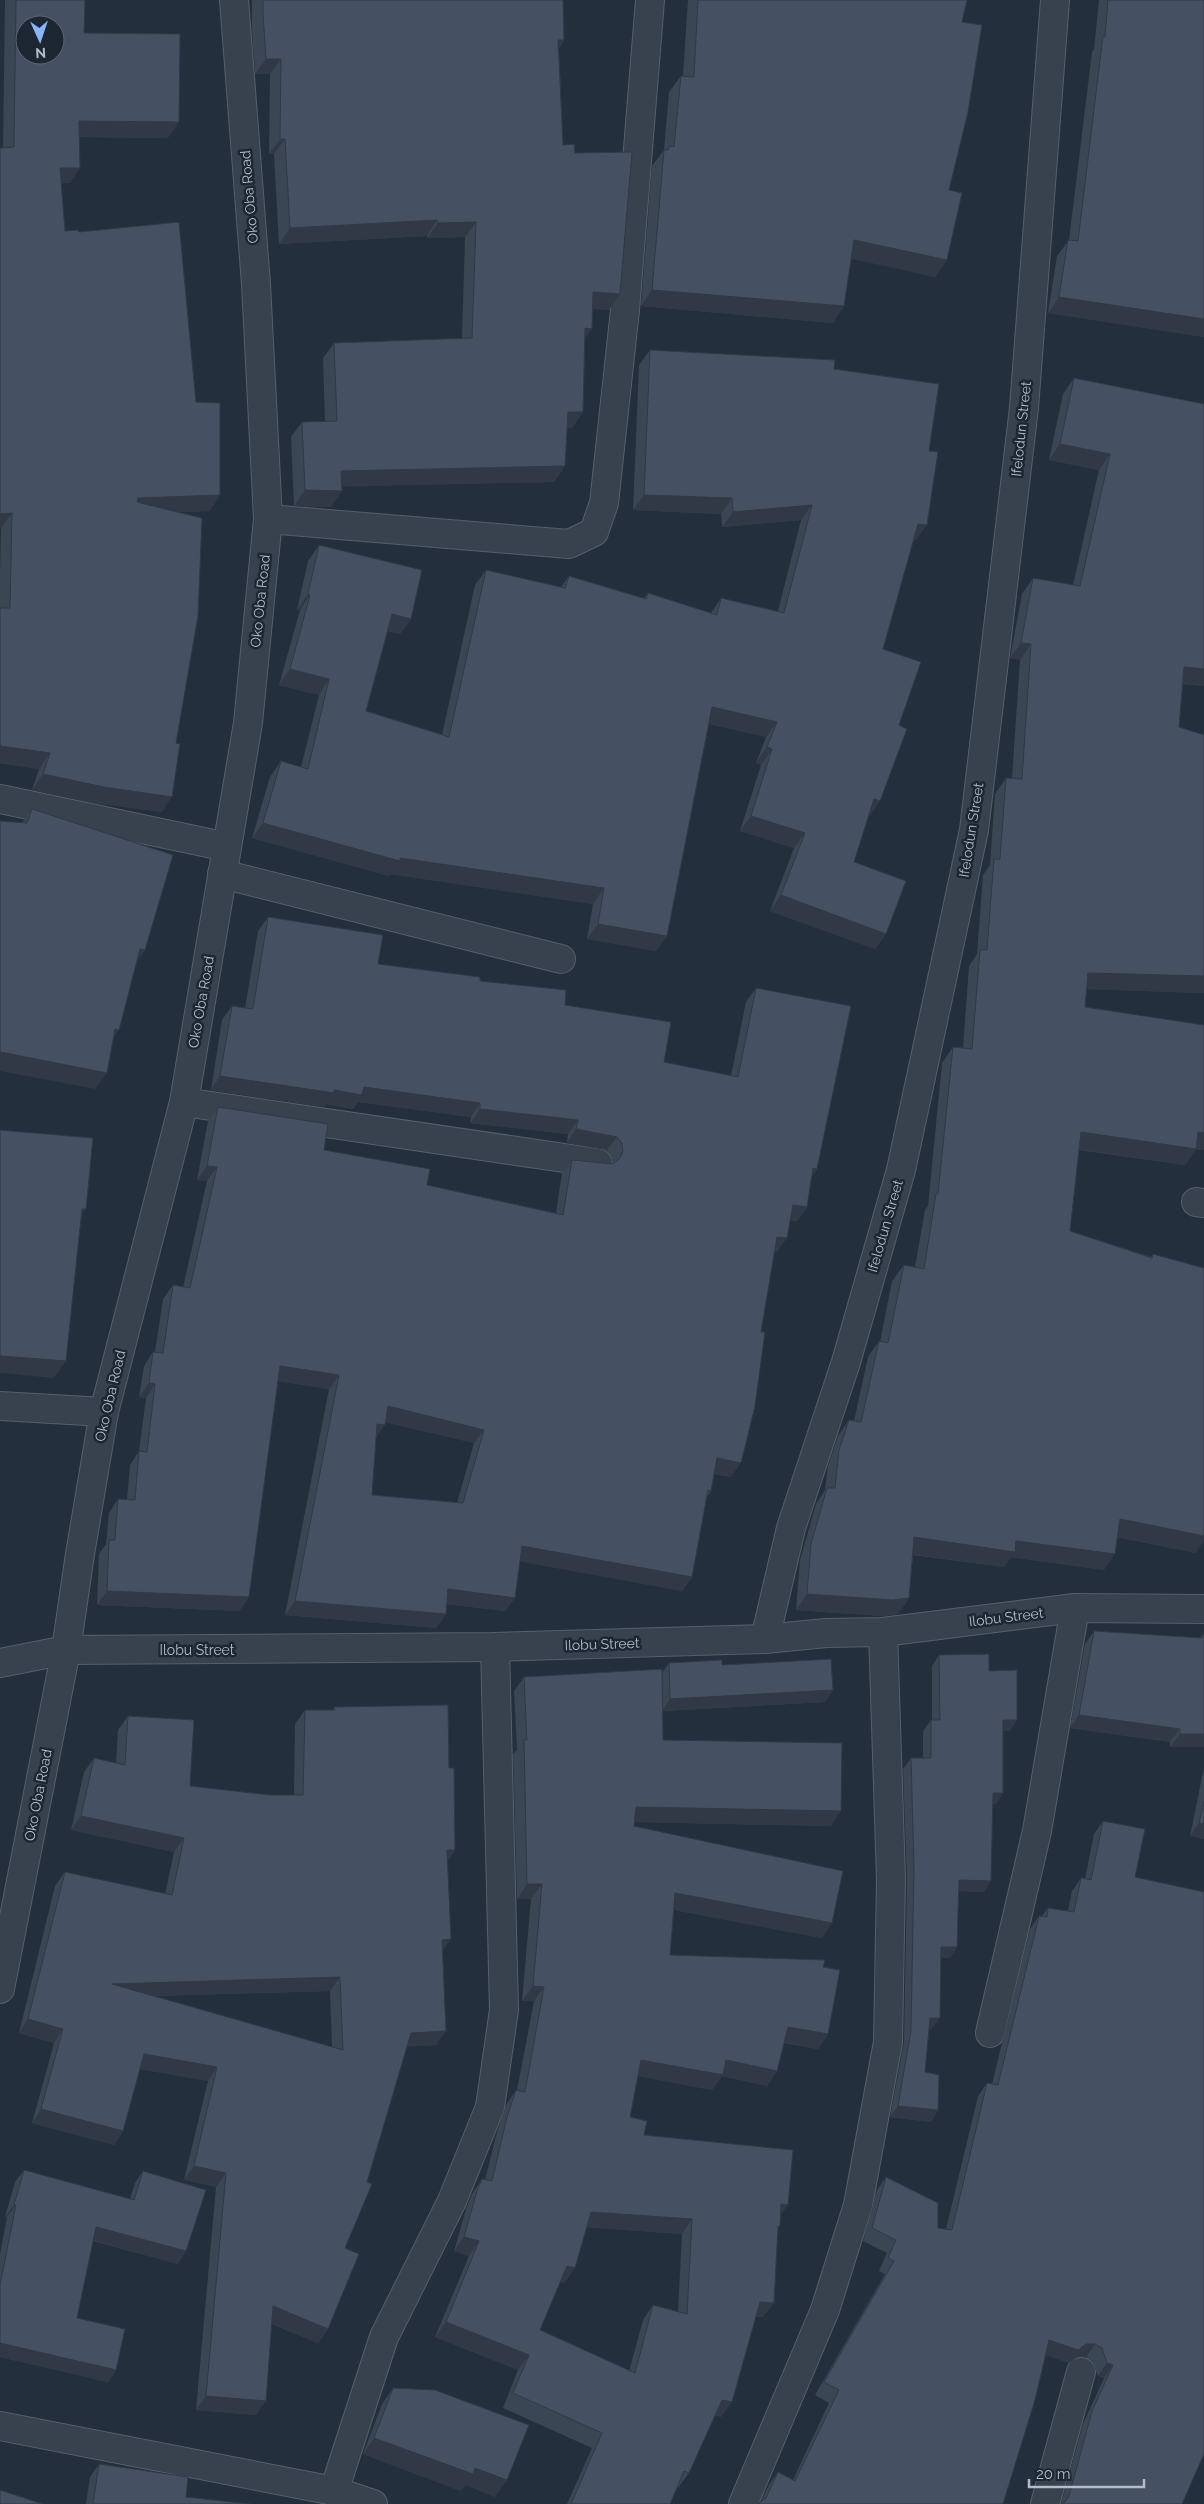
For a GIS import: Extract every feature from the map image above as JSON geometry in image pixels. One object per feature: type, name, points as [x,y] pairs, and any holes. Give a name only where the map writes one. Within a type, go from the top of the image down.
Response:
[{"type":"street","name":"Oko Oba Road","points":[[0,1989],[66,1650],[104,1412],[184,1102],[248,722],[268,519],[256,284],[234,0]]},
{"type":"street","points":[[268,519],[569,544],[594,532],[604,503],[623,329],[650,0]]},
{"type":"street","name":"Ifelodun Street","points":[[765,1639],[791,1528],[846,1362],[901,1170],[974,830],[1024,408],[1055,0]]},
{"type":"street","points":[[0,799],[227,847]]},
{"type":"street","points":[[222,874],[561,959]]},
{"type":"street","points":[[184,1102],[598,1163]]},
{"type":"street","points":[[0,1406],[104,1412]]},
{"type":"street","points":[[990,2033],[1037,1831],[1074,1608]]},
{"type":"street","name":"Ilobu Street","points":[[0,1663],[66,1650],[495,1647],[765,1639],[826,1633],[883,1632],[1074,1608],[1204,1609]]},
{"type":"street","points":[[743,2504],[825,2310],[858,2205],[888,2042],[891,1879],[883,1632]]},
{"type":"street","points":[[334,2491],[384,2337],[452,2201],[490,2107],[504,2010],[495,1647]]},
{"type":"street","points":[[1045,2504],[1081,2372]]},
{"type":"street","points":[[0,2426],[334,2491],[373,2504]]},
{"type":"building","points":[[16,0],[85,0],[84,33],[180,34],[179,122],[79,121],[80,168],[60,168],[65,231],[78,230],[79,232],[179,222],[196,402],[220,403],[220,495],[138,498],[137,502],[202,518],[198,616],[176,743],[180,744],[172,797],[104,787],[43,774],[50,753],[0,746],[0,608],[10,608],[12,513],[0,514],[0,148],[14,147],[15,65],[65,65],[65,15],[16,15]]},
{"type":"building","points":[[263,0],[563,0],[564,40],[558,40],[563,145],[574,144],[575,153],[632,152],[620,294],[593,292],[592,329],[585,328],[583,412],[568,412],[565,466],[341,471],[342,491],[305,490],[302,422],[337,421],[334,343],[472,338],[476,222],[438,223],[437,220],[290,228],[285,139],[280,139],[281,59],[266,59]]},
{"type":"building","points":[[698,0],[967,0],[962,22],[982,25],[968,112],[949,190],[962,193],[947,260],[854,240],[844,306],[652,290],[664,150],[668,150],[669,146],[674,147],[681,76],[694,77]]},
{"type":"building","points":[[1108,0],[1204,0],[1204,319],[1059,297],[1068,240],[1078,241],[1103,36],[1105,37]]},
{"type":"building","points":[[650,350],[835,360],[834,369],[939,384],[929,451],[938,452],[927,525],[918,524],[883,649],[921,662],[899,725],[907,729],[880,801],[874,799],[854,862],[906,881],[886,934],[781,895],[805,833],[751,816],[772,749],[767,747],[777,722],[712,707],[667,936],[598,924],[604,888],[400,858],[400,861],[263,823],[281,761],[308,769],[329,679],[290,669],[310,595],[308,594],[319,545],[422,570],[411,619],[392,614],[366,711],[449,737],[486,570],[565,588],[569,576],[646,599],[648,593],[717,615],[721,598],[784,613],[812,505],[733,512],[732,498],[644,495]]},
{"type":"building","points":[[1074,378],[1204,404],[1204,669],[1184,667],[1179,727],[1204,735],[1204,976],[1088,973],[1085,1007],[1204,1025],[1204,1133],[1198,1132],[1196,1149],[1081,1132],[1070,1231],[1152,1258],[1153,1254],[1204,1268],[1204,1536],[1120,1519],[1115,1554],[1016,1541],[1015,1552],[914,1537],[909,1598],[893,1600],[807,1594],[811,1544],[827,1488],[835,1488],[839,1450],[849,1420],[861,1422],[879,1341],[888,1343],[904,1265],[924,1269],[936,1194],[938,1194],[953,1047],[972,1049],[980,950],[987,950],[994,859],[1000,859],[1006,778],[1022,779],[1031,644],[1021,643],[1033,578],[1080,586],[1110,454],[1060,444]]},
{"type":"building","points":[[32,809],[173,855],[145,950],[140,949],[119,1030],[115,1029],[107,1073],[0,1052],[0,821],[27,823]]},
{"type":"building","points":[[268,917],[383,935],[378,964],[480,977],[480,981],[566,990],[565,1005],[671,1022],[664,1062],[738,1077],[756,988],[851,1006],[817,1169],[813,1168],[807,1207],[793,1205],[787,1238],[777,1237],[761,1332],[765,1332],[755,1406],[741,1463],[717,1458],[711,1491],[708,1490],[692,1577],[522,1546],[515,1598],[448,1589],[446,1614],[295,1601],[339,1375],[280,1366],[249,1597],[107,1591],[109,1540],[115,1540],[118,1499],[135,1500],[139,1451],[147,1452],[155,1384],[149,1383],[153,1352],[163,1353],[173,1285],[190,1288],[217,1167],[207,1166],[218,1107],[328,1124],[324,1150],[430,1169],[427,1185],[563,1215],[572,1160],[613,1164],[620,1158],[623,1151],[622,1143],[617,1137],[576,1129],[578,1120],[480,1109],[480,1103],[364,1087],[362,1095],[334,1090],[334,1093],[220,1076],[232,1006],[253,1009]],"holes":[[[388,1406],[484,1430],[463,1503],[372,1495],[377,1424],[385,1425]]]},
{"type":"building","points":[[0,1130],[93,1138],[86,1209],[82,1209],[66,1361],[0,1356]]},
{"type":"building","points":[[1094,1631],[1202,1638],[1202,1635],[1204,1635],[1204,1734],[1180,1734],[1180,1729],[1079,1715]]},
{"type":"building","points":[[989,1654],[989,1671],[1017,1670],[1017,1720],[1003,1720],[1003,1793],[993,1793],[991,1881],[959,1880],[957,1947],[941,1947],[940,2018],[930,2018],[925,2072],[939,2075],[938,2110],[898,2106],[911,2031],[914,1868],[911,1758],[931,1758],[931,1720],[940,1720],[939,1655]]},
{"type":"building","points":[[831,1659],[833,1690],[670,1699],[669,1663],[722,1660],[722,1665]]},
{"type":"building","points":[[662,1669],[663,1740],[842,1743],[841,1811],[636,1807],[634,1826],[843,1871],[832,1923],[675,1893],[670,1955],[825,1960],[823,1967],[840,1970],[828,2034],[788,2027],[777,2071],[726,2060],[723,2075],[641,2060],[630,2117],[647,2121],[644,2135],[793,2150],[788,2205],[781,2204],[780,2226],[778,2226],[774,2303],[760,2302],[732,2402],[722,2400],[689,2473],[684,2471],[670,2504],[571,2504],[602,2433],[513,2393],[529,2355],[446,2322],[479,2241],[464,2237],[477,2191],[482,2179],[492,2181],[507,2117],[516,2090],[525,2092],[544,1987],[533,1986],[542,1884],[527,1884],[524,1740],[527,1740],[524,1677]],"holes":[[[591,2212],[692,2219],[687,2314],[653,2305],[635,2373],[540,2330],[567,2266],[575,2268]]]},
{"type":"building","points":[[448,1705],[449,1768],[454,1768],[455,1850],[447,1850],[451,1939],[442,1940],[446,2031],[411,2033],[367,2182],[372,2184],[345,2248],[359,2254],[328,2329],[273,2306],[266,2401],[206,2396],[226,2173],[194,2166],[217,2067],[144,2054],[123,2131],[41,2109],[63,2029],[28,2019],[65,1872],[172,1895],[184,1838],[81,1816],[94,1758],[125,1765],[128,1716],[194,1720],[190,1786],[270,1795],[303,1795],[305,1710],[335,1710],[334,1707]],"holes":[[[340,1977],[343,2050],[112,1984]]]},
{"type":"building","points":[[1204,1801],[1204,1824],[1199,1823]]},
{"type":"building","points":[[1103,1821],[1145,1829],[1135,1877],[1204,1892],[1204,2454],[1182,2504],[1062,2504],[1069,2496],[1092,2411],[1113,2365],[1107,2363],[1102,2348],[1095,2344],[1086,2344],[1078,2350],[1049,2340],[1035,2400],[1003,2504],[758,2504],[766,2498],[778,2472],[795,2481],[839,2390],[824,2382],[894,2261],[888,2258],[896,2240],[872,2228],[886,2177],[938,2203],[938,2228],[952,2230],[987,2083],[998,2085],[1039,1916],[1047,1917],[1048,1908],[1074,1912],[1081,1878],[1091,1880]]},
{"type":"building","points":[[24,2170],[134,2200],[143,2171],[206,2190],[186,2251],[96,2227],[77,2318],[125,2329],[116,2370],[0,2343],[0,2285],[16,2205],[14,2205]]},
{"type":"building","points":[[393,2388],[435,2390],[529,2425],[507,2480],[475,2468],[473,2474],[374,2438]]},
{"type":"building","points":[[99,2464],[188,2477],[186,2497],[250,2504],[93,2504]]},
{"type":"building","points":[[0,2490],[43,2504],[0,2504]]}]
